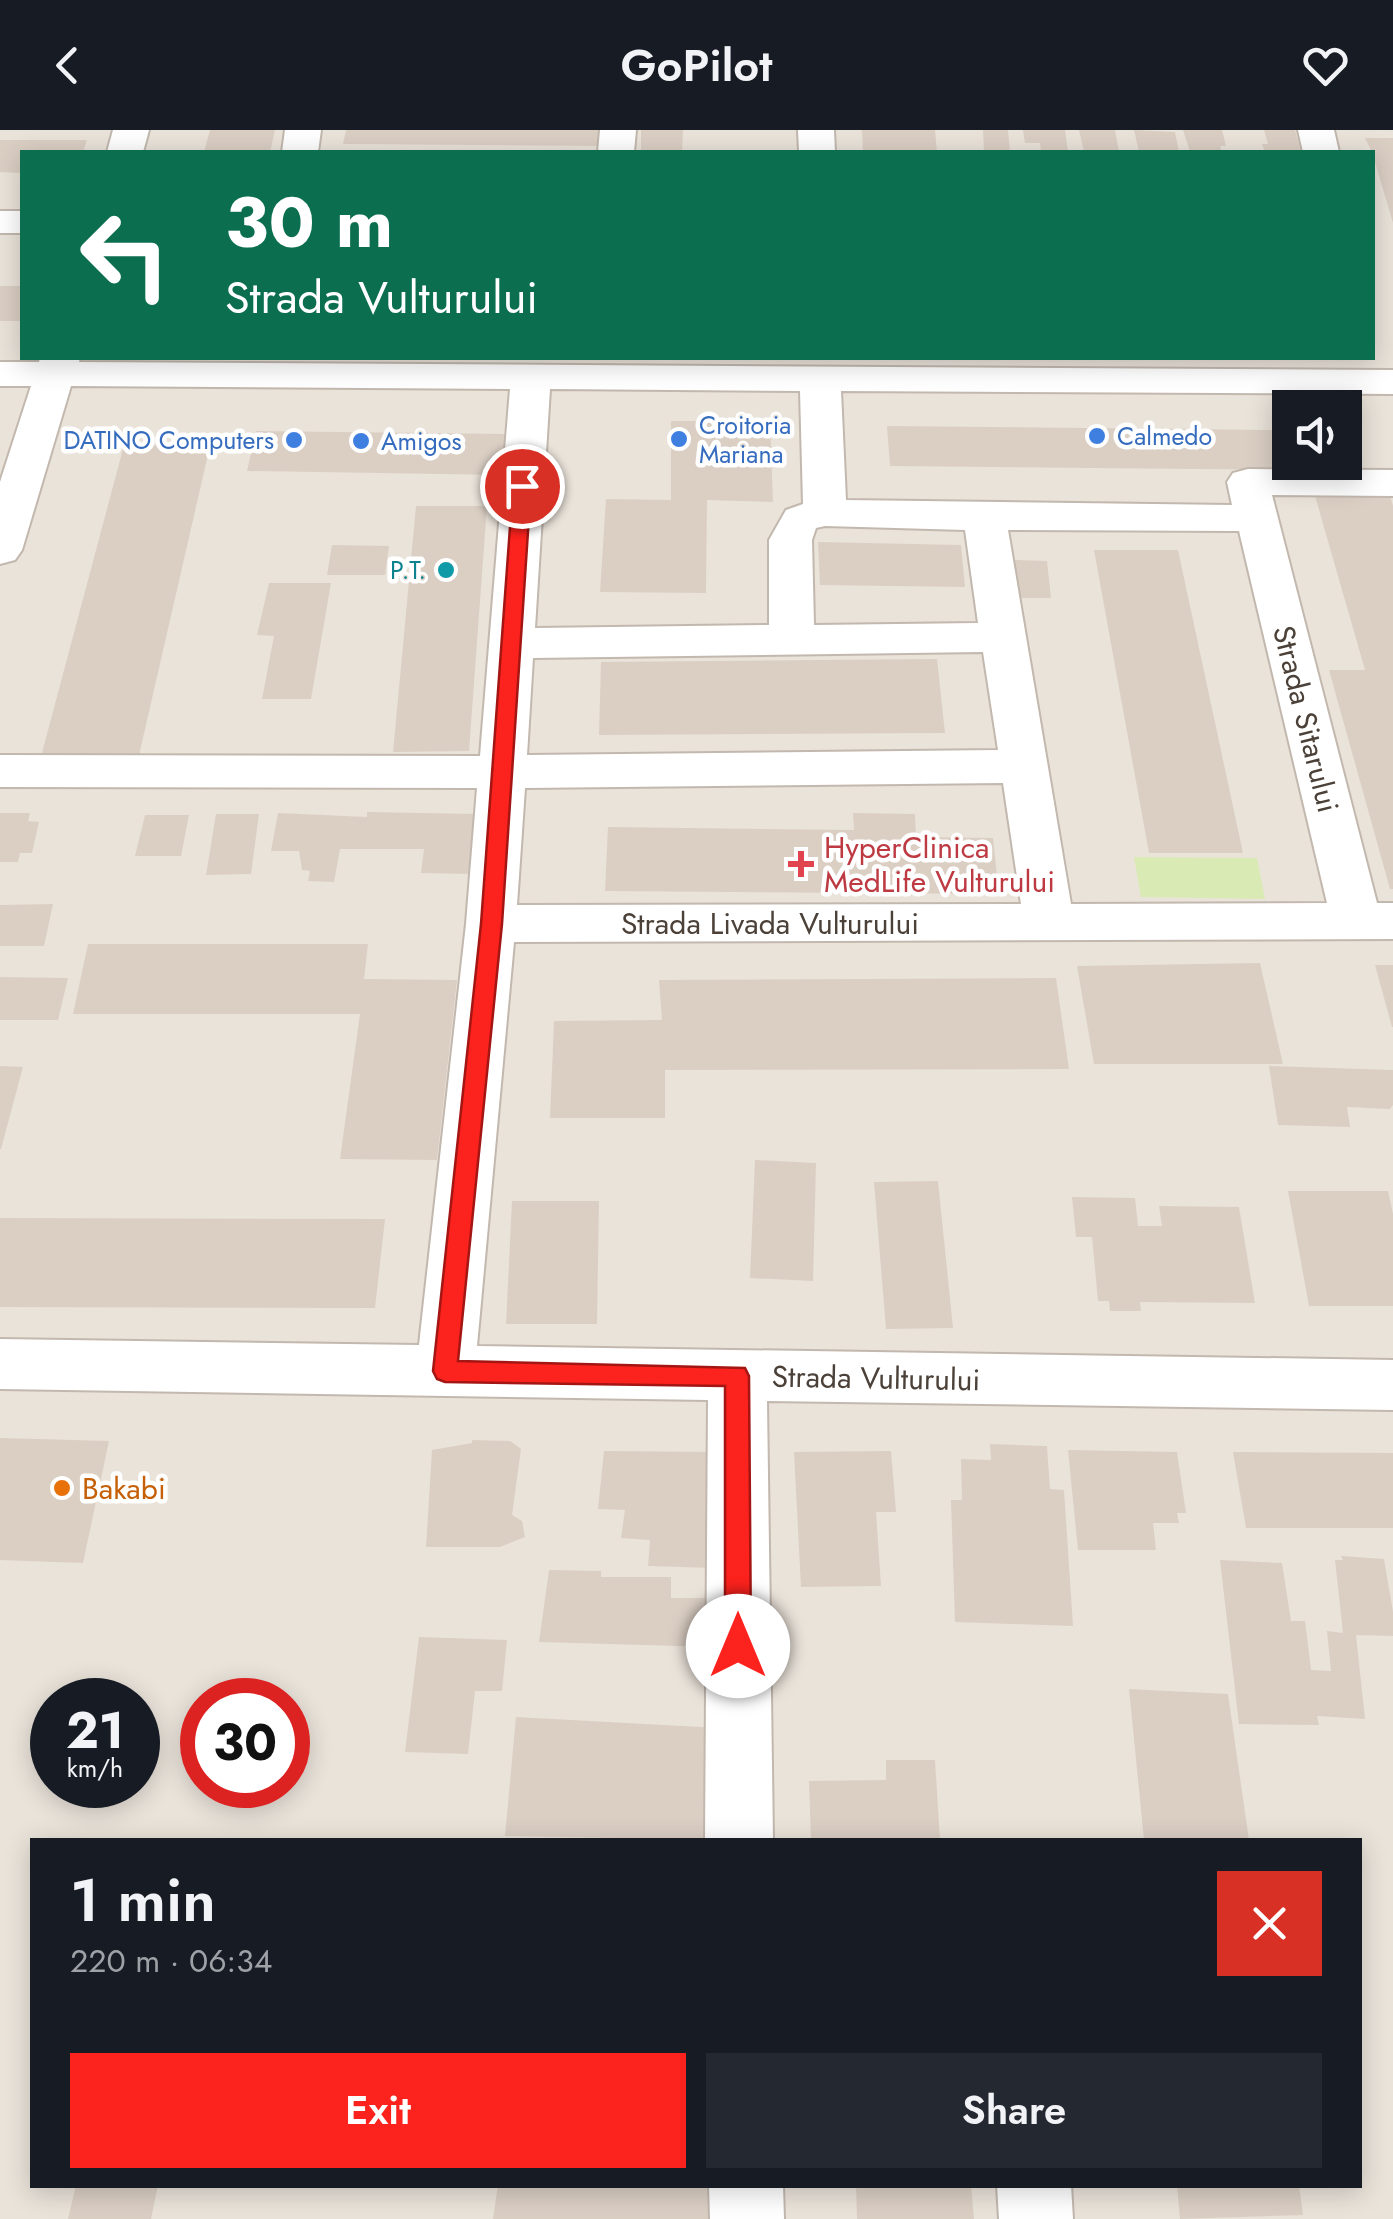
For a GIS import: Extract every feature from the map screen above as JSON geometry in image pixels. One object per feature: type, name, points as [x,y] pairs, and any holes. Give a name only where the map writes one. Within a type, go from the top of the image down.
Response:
[{"type":"street","points":[[0,550],[57,366]]},
{"type":"street","points":[[0,374],[57,366],[403,366],[531,376],[1387,380]]},
{"type":"street","points":[[445,1371],[491,924],[531,376]]},
{"type":"street","points":[[820,377],[825,513]]},
{"type":"street","points":[[792,638],[788,546],[791,530],[802,518],[825,513],[1256,518],[1248,482],[1393,483]]},
{"type":"street","points":[[984,517],[1049,922]]},
{"type":"street","name":"Strada Sitarului","points":[[1256,518],[1375,921]]},
{"type":"street","points":[[510,643],[1003,638]]},
{"type":"street","points":[[0,771],[500,772],[1024,766]]},
{"type":"street","name":"Strada Livada Vulturului","points":[[491,924],[1375,921]]},
{"type":"street","name":"Strada Vulturului","points":[[0,1364],[1393,1385]]},
{"type":"street","points":[[737,1376],[739,1838]]},
{"type":"street","points":[[746,2188],[747,2219]]},
{"type":"street","points":[[1034,2188],[1036,2219]]},
{"type":"shaded area","points":[[0,130],[1393,130],[1393,2219],[0,2219]]},
{"type":"green space","points":[[1134,857],[1257,858],[1265,899],[1141,897]]},
{"type":"building","points":[[210,130],[275,130],[270,150],[205,150]]},
{"type":"building","points":[[346,130],[606,130],[605,146],[343,144]]},
{"type":"building","points":[[641,130],[683,130],[682,150],[641,150]]},
{"type":"building","points":[[862,130],[935,130],[937,150],[863,150]]},
{"type":"building","points":[[983,130],[1008,130],[1010,150],[984,150]]},
{"type":"building","points":[[1023,130],[1065,130],[1068,150],[1041,150],[1040,143],[1025,143]]},
{"type":"building","points":[[1079,130],[1115,130],[1119,150],[1084,150]]},
{"type":"building","points":[[1134,130],[1175,132],[1179,150],[1139,150]]},
{"type":"building","points":[[1183,130],[1222,130],[1226,146],[1220,146],[1221,150],[1189,150]]},
{"type":"building","points":[[1264,130],[1295,130],[1300,150],[1264,150],[1262,144],[1268,144]]},
{"type":"building","points":[[1365,138],[1393,138],[1393,223],[1375,150],[1371,150]]},
{"type":"building","points":[[0,140],[87,140],[84,150],[20,150],[20,173],[0,172]]},
{"type":"building","points":[[0,286],[20,286],[20,321],[0,321]]},
{"type":"building","points":[[671,421],[770,421],[773,502],[707,500],[706,593],[600,592],[606,499],[671,500]]},
{"type":"building","points":[[887,426],[1272,430],[1272,470],[890,466]]},
{"type":"building","points":[[256,431],[507,434],[503,475],[247,471]]},
{"type":"building","points":[[124,445],[210,446],[137,764],[39,764]]},
{"type":"building","points":[[1388,488],[1393,506],[1393,889],[1329,670],[1365,670],[1313,489]]},
{"type":"building","points":[[416,506],[487,506],[469,751],[393,752]]},
{"type":"building","points":[[818,542],[961,545],[965,587],[820,585]]},
{"type":"building","points":[[332,545],[389,546],[385,575],[327,575]]},
{"type":"building","points":[[1094,550],[1178,550],[1243,853],[1149,853]]},
{"type":"building","points":[[1015,560],[1047,561],[1051,598],[1019,598]]},
{"type":"building","points":[[269,583],[331,583],[311,699],[262,699],[274,636],[257,635]]},
{"type":"building","points":[[937,659],[945,733],[599,735],[601,662]]},
{"type":"building","points":[[367,812],[479,814],[472,874],[421,873],[424,849],[340,849],[334,882],[308,881],[310,871],[302,870],[299,851],[271,851],[278,813],[367,817]]},
{"type":"building","points":[[0,813],[30,813],[28,821],[39,822],[32,853],[20,853],[18,862],[0,862]]},
{"type":"building","name":"HyperClinica MedLife Vulturului","points":[[853,813],[915,814],[916,837],[993,838],[999,894],[605,891],[608,827],[854,830]]},
{"type":"building","points":[[216,814],[259,814],[251,874],[206,875]]},
{"type":"building","points":[[145,815],[189,815],[181,856],[135,856]]},
{"type":"building","points":[[53,904],[44,946],[0,946],[0,905]]},
{"type":"building","points":[[88,944],[368,944],[364,979],[457,980],[437,1160],[340,1159],[360,1014],[73,1014]]},
{"type":"building","points":[[1260,963],[1283,1064],[1094,1064],[1077,966]]},
{"type":"building","points":[[1375,965],[1393,965],[1393,1027],[1392,1027]]},
{"type":"building","points":[[0,977],[68,978],[58,1020],[0,1020]]},
{"type":"building","points":[[1056,978],[1069,1069],[665,1070],[665,1118],[550,1118],[554,1021],[662,1020],[659,980]]},
{"type":"building","points":[[0,1066],[23,1067],[1,1149],[0,1149]]},
{"type":"building","points":[[1269,1066],[1393,1070],[1393,1105],[1390,1109],[1347,1107],[1350,1127],[1278,1125]]},
{"type":"building","points":[[755,1160],[816,1163],[813,1281],[750,1278]]},
{"type":"building","points":[[938,1181],[953,1328],[886,1329],[874,1182]]},
{"type":"building","points":[[1288,1191],[1388,1191],[1393,1214],[1393,1306],[1309,1306]]},
{"type":"building","points":[[1072,1197],[1135,1198],[1138,1226],[1162,1226],[1159,1206],[1239,1207],[1255,1303],[1140,1302],[1141,1311],[1110,1311],[1109,1301],[1098,1301],[1092,1237],[1076,1237]]},
{"type":"building","points":[[512,1201],[599,1201],[597,1324],[506,1324]]},
{"type":"building","points":[[0,1218],[385,1219],[375,1308],[0,1307]]},
{"type":"building","points":[[0,1438],[109,1441],[83,1563],[0,1560]]},
{"type":"building","points":[[472,1440],[510,1441],[521,1449],[512,1515],[522,1521],[525,1537],[500,1547],[426,1547],[432,1450]]},
{"type":"building","points":[[990,1444],[1047,1446],[1050,1489],[1064,1490],[1073,1626],[955,1622],[951,1500],[962,1500],[961,1459],[991,1460]]},
{"type":"building","points":[[1068,1450],[1177,1452],[1186,1513],[1177,1513],[1179,1523],[1153,1523],[1156,1550],[1078,1550]]},
{"type":"building","points":[[604,1451],[713,1452],[714,1568],[648,1566],[650,1540],[621,1538],[625,1510],[598,1509]]},
{"type":"building","points":[[891,1451],[896,1512],[876,1512],[881,1586],[801,1587],[794,1452]]},
{"type":"building","points":[[1233,1452],[1393,1453],[1393,1528],[1246,1528]]},
{"type":"building","points":[[1341,1556],[1384,1559],[1393,1612],[1393,1636],[1356,1635],[1365,1719],[1317,1716],[1319,1725],[1239,1724],[1220,1560],[1282,1563],[1291,1621],[1305,1621],[1311,1670],[1331,1671],[1327,1631],[1343,1633],[1335,1560],[1343,1560]]},
{"type":"building","points":[[549,1570],[601,1571],[601,1577],[671,1577],[671,1598],[713,1598],[713,1647],[539,1642]]},
{"type":"building","points":[[419,1637],[507,1640],[502,1691],[475,1691],[468,1754],[405,1752]]},
{"type":"building","points":[[1129,1689],[1228,1694],[1249,1838],[1144,1838]]},
{"type":"building","points":[[516,1717],[719,1728],[716,1838],[505,1836]]},
{"type":"building","points":[[886,1760],[935,1760],[940,1838],[811,1838],[809,1781],[886,1780]]},
{"type":"building","points":[[75,2188],[157,2188],[151,2219],[68,2219]]},
{"type":"building","points":[[498,2188],[714,2188],[715,2219],[493,2219]]},
{"type":"building","points":[[856,2188],[971,2188],[974,2219],[857,2219]]},
{"type":"building","points":[[1177,2188],[1299,2188],[1303,2215],[1180,2219]]},
{"type":"place","name":"Calmedo","points":[[1097,436]]},
{"type":"place","name":"Croitoria Mariana","points":[[679,439]]},
{"type":"place","name":"DATINO Computers","points":[[294,440]]},
{"type":"place","name":"Amigos","points":[[361,441]]},
{"type":"place","name":"P.T.","points":[[446,570]]},
{"type":"place","name":"HyperClinica MedLife Vulturului","points":[[801,864]]},
{"type":"place","name":"Bakabi","points":[[62,1488]]},
{"type":"route","points":[[522,486],[491,924],[445,1371],[737,1376],[738,1646]]}]
